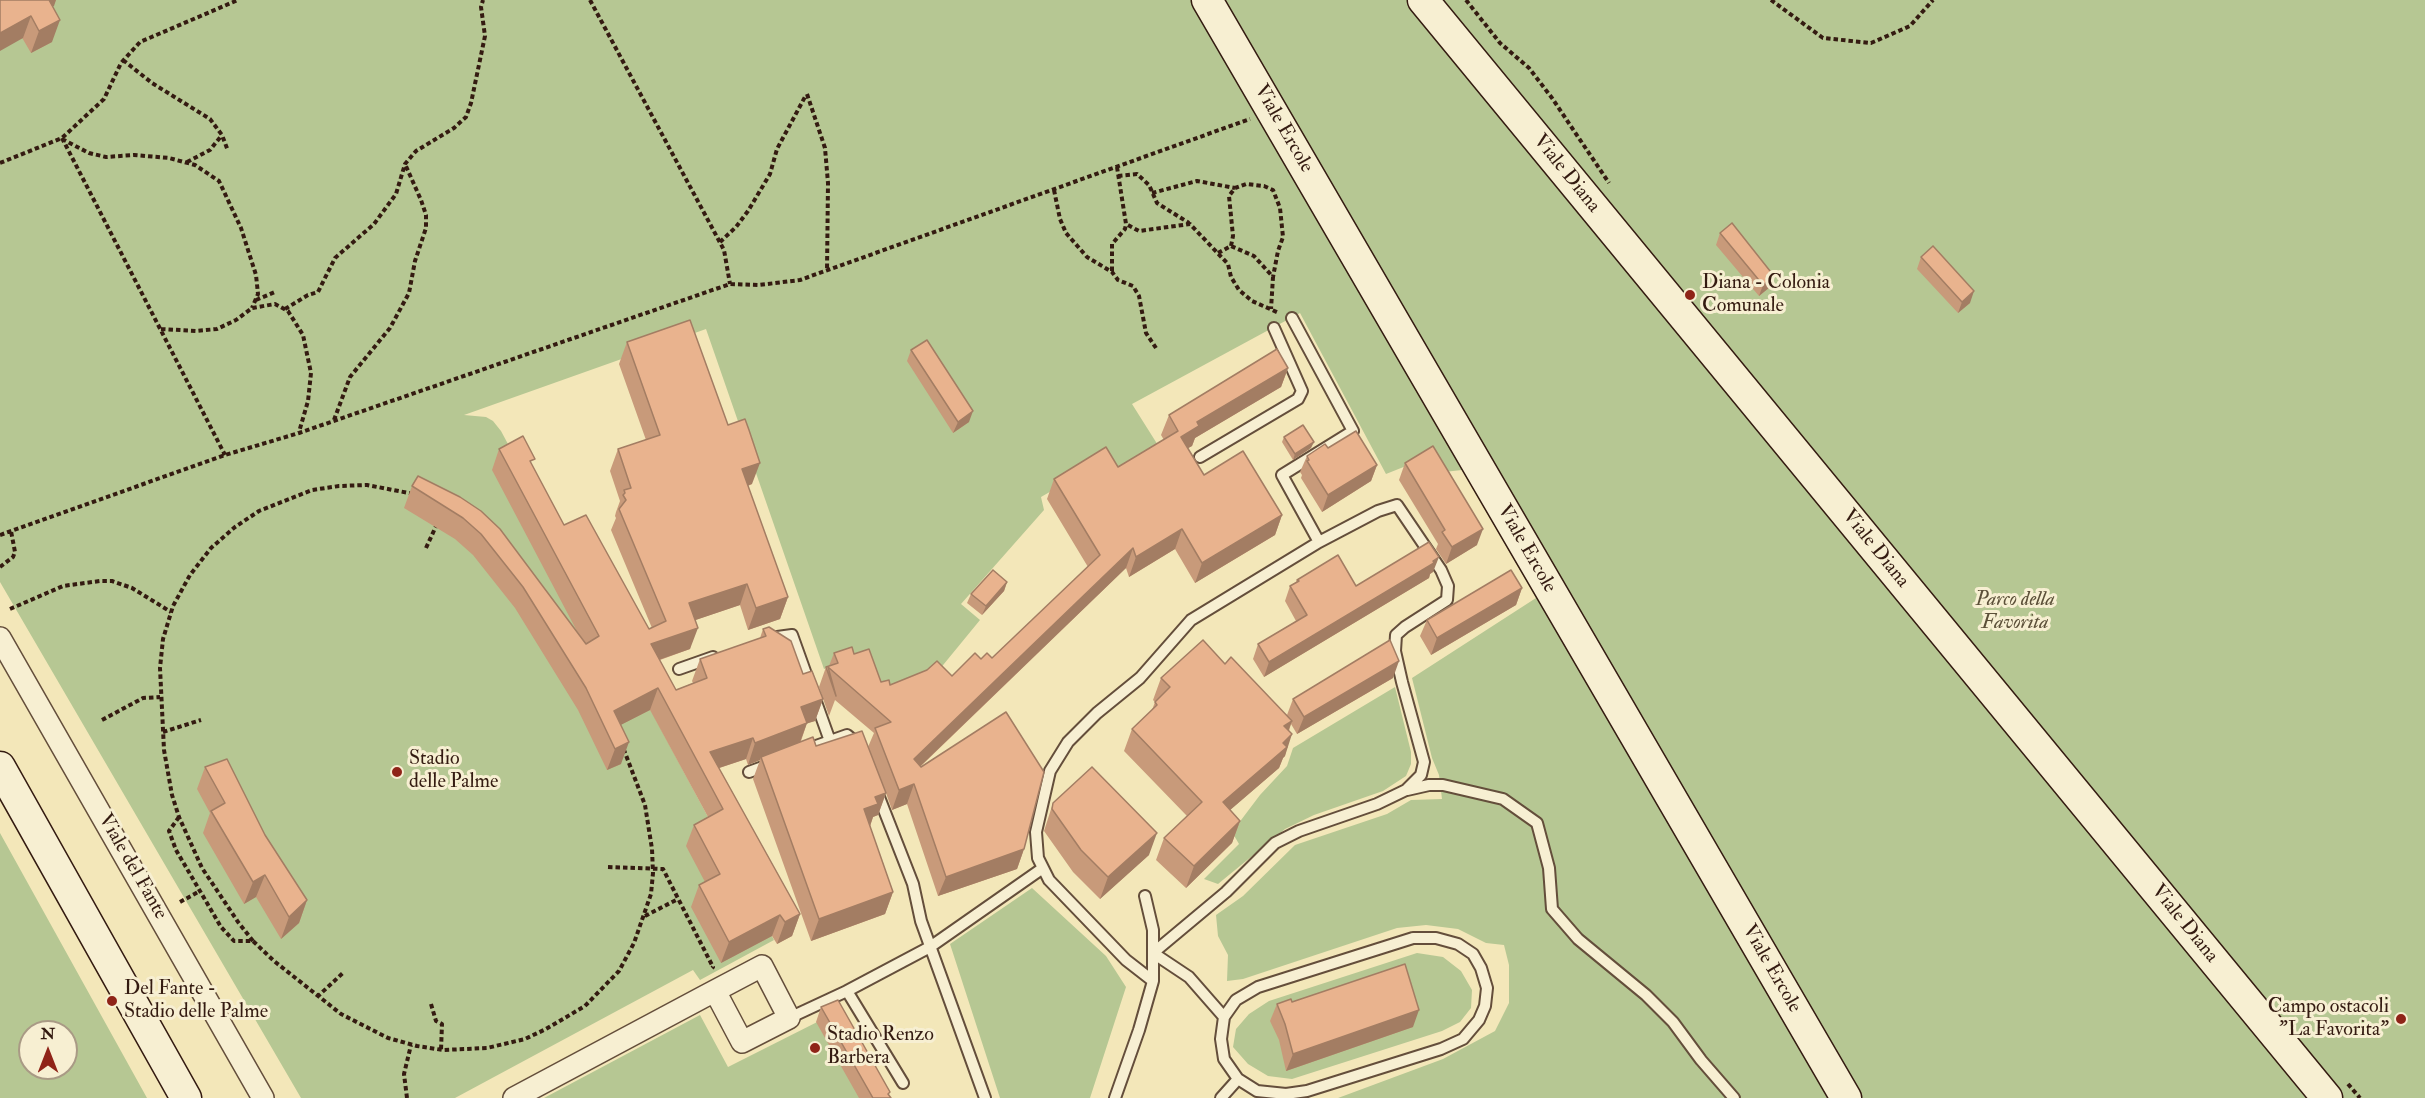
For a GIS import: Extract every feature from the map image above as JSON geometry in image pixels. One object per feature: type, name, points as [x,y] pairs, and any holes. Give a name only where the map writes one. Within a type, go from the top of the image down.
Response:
[{"type":"street","name":"Viale Ercole","points":[[1207,0],[1846,1098]]},
{"type":"street","name":"Viale Diana","points":[[1423,0],[2327,1098]]},
{"type":"street","name":"Viale del Fante","points":[[0,638],[263,1098]]},
{"type":"street","points":[[0,766],[186,1098]]},
{"type":"street","points":[[514,1098],[715,991],[762,966],[789,1018],[742,1042],[715,991]]},
{"type":"lane","points":[[1292,318],[1353,430],[1282,475],[1319,542]]},
{"type":"lane","points":[[1200,457],[1298,399],[1302,392],[1274,328]]},
{"type":"lane","points":[[1153,981],[1126,960],[1049,880],[1038,858],[1036,832],[1050,771],[1068,742],[1097,712],[1140,678],[1191,620],[1319,542],[1378,511],[1396,505],[1441,570],[1448,586],[1447,600],[1396,635],[1395,651],[1424,762],[1421,776],[1406,790]]},
{"type":"lane","points":[[761,641],[792,635],[830,741]]},
{"type":"lane","points":[[679,669],[720,655]]},
{"type":"lane","points":[[810,749],[847,735],[856,740],[861,752]]},
{"type":"lane","points":[[749,772],[779,761]]},
{"type":"lane","points":[[874,785],[913,884],[921,921],[985,1098]]},
{"type":"lane","points":[[1153,953],[1226,892],[1275,843],[1299,831],[1377,804],[1406,790],[1429,785],[1443,785],[1503,799],[1537,823],[1549,868],[1552,909],[1557,916],[1578,939],[1646,995],[1673,1022],[1701,1060],[1734,1098]]},
{"type":"lane","points":[[789,1018],[847,991],[930,947],[1043,868]]},
{"type":"lane","points":[[1115,1098],[1139,1030],[1153,981],[1153,930],[1145,896]]},
{"type":"lane","points":[[1413,938],[1436,938],[1458,944],[1473,954],[1488,988],[1485,1006],[1479,1020],[1463,1039],[1441,1049],[1307,1091],[1286,1094],[1257,1091],[1238,1079],[1224,1059],[1221,1039],[1224,1017],[1236,1000],[1258,987],[1413,938]]},
{"type":"lane","points":[[1153,953],[1189,977],[1224,1017]]},
{"type":"lane","points":[[847,991],[903,1083]]},
{"type":"lane","points":[[1221,1098],[1238,1079]]},
{"type":"path","points":[[0,164],[62,138],[104,99],[123,60],[141,42],[238,0]]},
{"type":"path","points":[[285,309],[308,295],[318,292],[335,258],[374,224],[396,194],[405,164],[416,151],[454,128],[466,117],[485,36],[481,7],[483,0]]},
{"type":"path","points":[[590,0],[724,250],[730,284]]},
{"type":"path","points":[[1771,0],[1823,38],[1871,43],[1910,26],[1934,0]]},
{"type":"path","points":[[123,60],[152,83],[210,119],[222,135],[228,151]]},
{"type":"path","points":[[720,242],[748,211],[770,174],[777,149],[807,94],[825,148],[828,183],[827,271]]},
{"type":"path","points":[[0,534],[225,455],[299,433],[730,284],[759,285],[800,280],[1273,112]]},
{"type":"path","points":[[186,163],[210,150],[222,135]]},
{"type":"path","points":[[62,138],[89,153],[106,157],[134,155],[169,158],[195,165],[219,181],[241,228],[256,275],[258,294],[252,308]]},
{"type":"path","points":[[62,138],[225,455]]},
{"type":"path","points":[[333,421],[350,377],[390,328],[409,293],[415,261],[426,228],[426,215],[405,164]]},
{"type":"path","points":[[1112,272],[1112,244],[1125,230],[1126,224],[1117,167]]},
{"type":"path","points":[[1118,176],[1137,174],[1149,185],[1157,203],[1190,224],[1228,264],[1231,277],[1239,290],[1252,301],[1292,318]]},
{"type":"path","points":[[1152,193],[1197,181],[1234,188],[1246,184],[1264,186],[1273,190],[1280,208],[1283,237],[1273,277],[1271,309]]},
{"type":"path","points":[[1231,246],[1233,236],[1229,196],[1234,188]]},
{"type":"path","points":[[1054,190],[1066,234],[1087,257],[1112,272],[1118,280],[1133,286],[1138,296],[1146,333],[1156,348]]},
{"type":"path","points":[[1126,224],[1138,231],[1190,224]]},
{"type":"path","points":[[1218,253],[1231,246]]},
{"type":"path","points":[[1231,246],[1254,256],[1273,277]]},
{"type":"path","points":[[255,300],[275,292]]},
{"type":"path","points":[[160,329],[196,331],[217,329],[236,320],[252,308],[274,304],[288,311],[303,335],[311,373],[308,401],[299,433]]},
{"type":"path","points":[[421,496],[367,485],[339,486],[312,490],[259,511],[235,527],[211,548],[190,575],[171,612],[163,639],[160,697],[164,750],[178,817],[202,868],[225,905],[253,940],[317,997],[364,1027],[411,1045],[441,1050],[465,1050],[506,1045],[525,1039],[566,1019],[585,1006],[619,970],[645,917],[651,894],[653,867],[645,805],[623,748]]},
{"type":"path","points":[[426,548],[439,517]]},
{"type":"path","points":[[0,567],[13,557],[15,552],[12,531]]},
{"type":"path","points":[[10,609],[63,586],[112,581],[132,588],[171,612]]},
{"type":"path","points":[[132,697],[135,702]]},
{"type":"path","points":[[102,720],[109,713],[143,698],[160,697]]},
{"type":"path","points":[[163,732],[201,720]]},
{"type":"path","points":[[178,817],[169,831],[176,850],[221,927],[234,941],[253,940]]},
{"type":"path","points":[[608,867],[663,869],[713,967],[706,971]]},
{"type":"path","points":[[180,903],[200,891]]},
{"type":"path","points":[[645,917],[678,899]]},
{"type":"path","points":[[317,997],[344,972]]},
{"type":"path","points":[[432,1004],[436,1021],[442,1024],[441,1050]]},
{"type":"path","points":[[407,1098],[404,1074],[411,1045]]},
{"type":"green space","name":"Parco della Favorita","points":[[0,0],[2425,0],[2425,1098],[1338,1098],[1443,1059],[1495,1031],[1509,1003],[1509,965],[1504,945],[1486,943],[1458,929],[1426,925],[1397,928],[1243,979],[1227,981],[1228,955],[1218,936],[1216,915],[1243,896],[1295,845],[1387,814],[1411,800],[1442,799],[1439,775],[1432,758],[1412,678],[1536,598],[1462,470],[1444,472],[1411,464],[1386,474],[1300,313],[1132,404],[1161,450],[1119,475],[1105,460],[1041,497],[1044,510],[961,604],[980,620],[930,681],[876,702],[846,661],[824,669],[706,329],[464,415],[486,417],[493,421],[501,431],[774,940],[700,980],[693,970],[455,1098],[301,1098],[0,582]]},
{"type":"green space","points":[[1395,687],[1411,752],[1411,764],[1406,776],[1383,791],[1314,815],[1285,829],[1218,884],[1204,879],[1239,844],[1232,832],[1260,795],[1287,766],[1293,748]]},
{"type":"green space","points":[[0,833],[147,1098],[0,1098]]},
{"type":"green space","points":[[1032,888],[1106,956],[1126,987],[1090,1098],[1000,1098],[950,944]]},
{"type":"green space","points":[[1417,953],[1443,957],[1461,971],[1472,990],[1471,1008],[1460,1022],[1442,1031],[1292,1079],[1268,1076],[1248,1064],[1233,1047],[1236,1029],[1249,1014],[1269,1001]]},
{"type":"green space","name":"Stadio Renzo Barbera","points":[[843,1009],[891,1098],[544,1098],[700,1015],[728,1067]]},
{"type":"building","points":[[0,0],[49,0],[60,20],[39,31],[31,16],[0,33]]},
{"type":"building","points":[[1732,223],[1774,276],[1763,285],[1720,233]]},
{"type":"building","points":[[1933,246],[1974,291],[1962,302],[1921,257]]},
{"type":"building","points":[[690,320],[728,425],[745,419],[749,430],[760,463],[742,469],[788,597],[756,608],[747,584],[689,603],[698,628],[651,644],[676,690],[707,678],[700,659],[766,636],[763,629],[769,627],[791,641],[803,674],[812,671],[823,699],[801,707],[807,723],[755,743],[753,738],[710,752],[800,914],[785,922],[780,915],[729,942],[699,885],[720,874],[694,825],[723,809],[658,688],[614,711],[629,742],[615,749],[586,688],[523,587],[481,534],[463,518],[412,486],[418,476],[460,497],[481,511],[500,529],[586,644],[599,636],[499,449],[523,436],[535,459],[530,461],[564,525],[586,515],[649,629],[666,621],[619,509],[626,500],[623,495],[624,490],[631,488],[618,449],[660,435],[627,342]]},
{"type":"building","points":[[927,340],[973,411],[958,422],[911,350]]},
{"type":"building","points":[[1277,349],[1288,368],[1197,422],[1199,426],[1181,437],[1204,475],[1243,451],[1282,515],[1202,563],[1182,529],[1136,557],[1133,548],[914,759],[921,767],[1006,712],[1044,772],[1024,849],[946,877],[914,784],[899,790],[875,728],[891,722],[828,667],[836,696],[826,667],[838,663],[834,653],[852,647],[854,654],[869,649],[881,682],[889,680],[890,685],[927,670],[937,661],[952,676],[975,653],[981,659],[987,653],[992,658],[1100,555],[1054,479],[1106,447],[1118,467],[1178,431],[1169,415]]},
{"type":"building","points":[[1303,425],[1314,442],[1295,454],[1284,437]]},
{"type":"building","points":[[1356,431],[1377,465],[1328,495],[1307,461],[1309,460],[1307,456],[1325,444],[1328,448]]},
{"type":"building","points":[[1433,446],[1483,529],[1452,547],[1442,532],[1445,530],[1405,463]]},
{"type":"building","points":[[1429,542],[1439,557],[1433,561],[1434,563],[1269,662],[1258,644],[1307,615],[1290,586],[1299,581],[1297,580],[1338,555],[1356,586]]},
{"type":"building","points":[[993,570],[1007,582],[986,606],[971,594]]},
{"type":"building","points":[[1511,570],[1522,588],[1437,638],[1427,620]]},
{"type":"building","points":[[1203,640],[1225,664],[1231,657],[1292,721],[1284,726],[1292,734],[1283,743],[1287,747],[1223,802],[1240,821],[1194,866],[1164,838],[1202,802],[1132,729],[1157,705],[1155,702],[1170,687],[1161,678]]},
{"type":"building","points":[[1390,640],[1399,661],[1304,717],[1293,699]]},
{"type":"building","points":[[862,731],[886,793],[875,797],[878,804],[864,809],[893,892],[819,919],[761,757],[813,737],[816,746]]},
{"type":"building","points":[[227,759],[265,835],[307,900],[289,917],[265,875],[253,882],[211,811],[225,803],[205,767]]},
{"type":"building","points":[[1092,767],[1157,833],[1108,877],[1081,850],[1052,809],[1053,803]]},
{"type":"building","points":[[1405,964],[1419,1010],[1293,1054],[1277,1004],[1291,999],[1292,1002]]},
{"type":"building","points":[[838,1000],[890,1092],[888,1094],[891,1098],[873,1098],[821,1007]]},
{"type":"place","name":"Diana - Colonia Comunale","points":[[1690,295]]},
{"type":"place","name":"Stadio delle Palme","points":[[397,772]]},
{"type":"place","name":"Del Fante - Stadio delle Palme","points":[[112,1001]]},
{"type":"place","name":"Campo ostacoli \"La Favorita\"","points":[[2401,1019]]},
{"type":"place","name":"Stadio Renzo Barbera","points":[[815,1048]]}]
